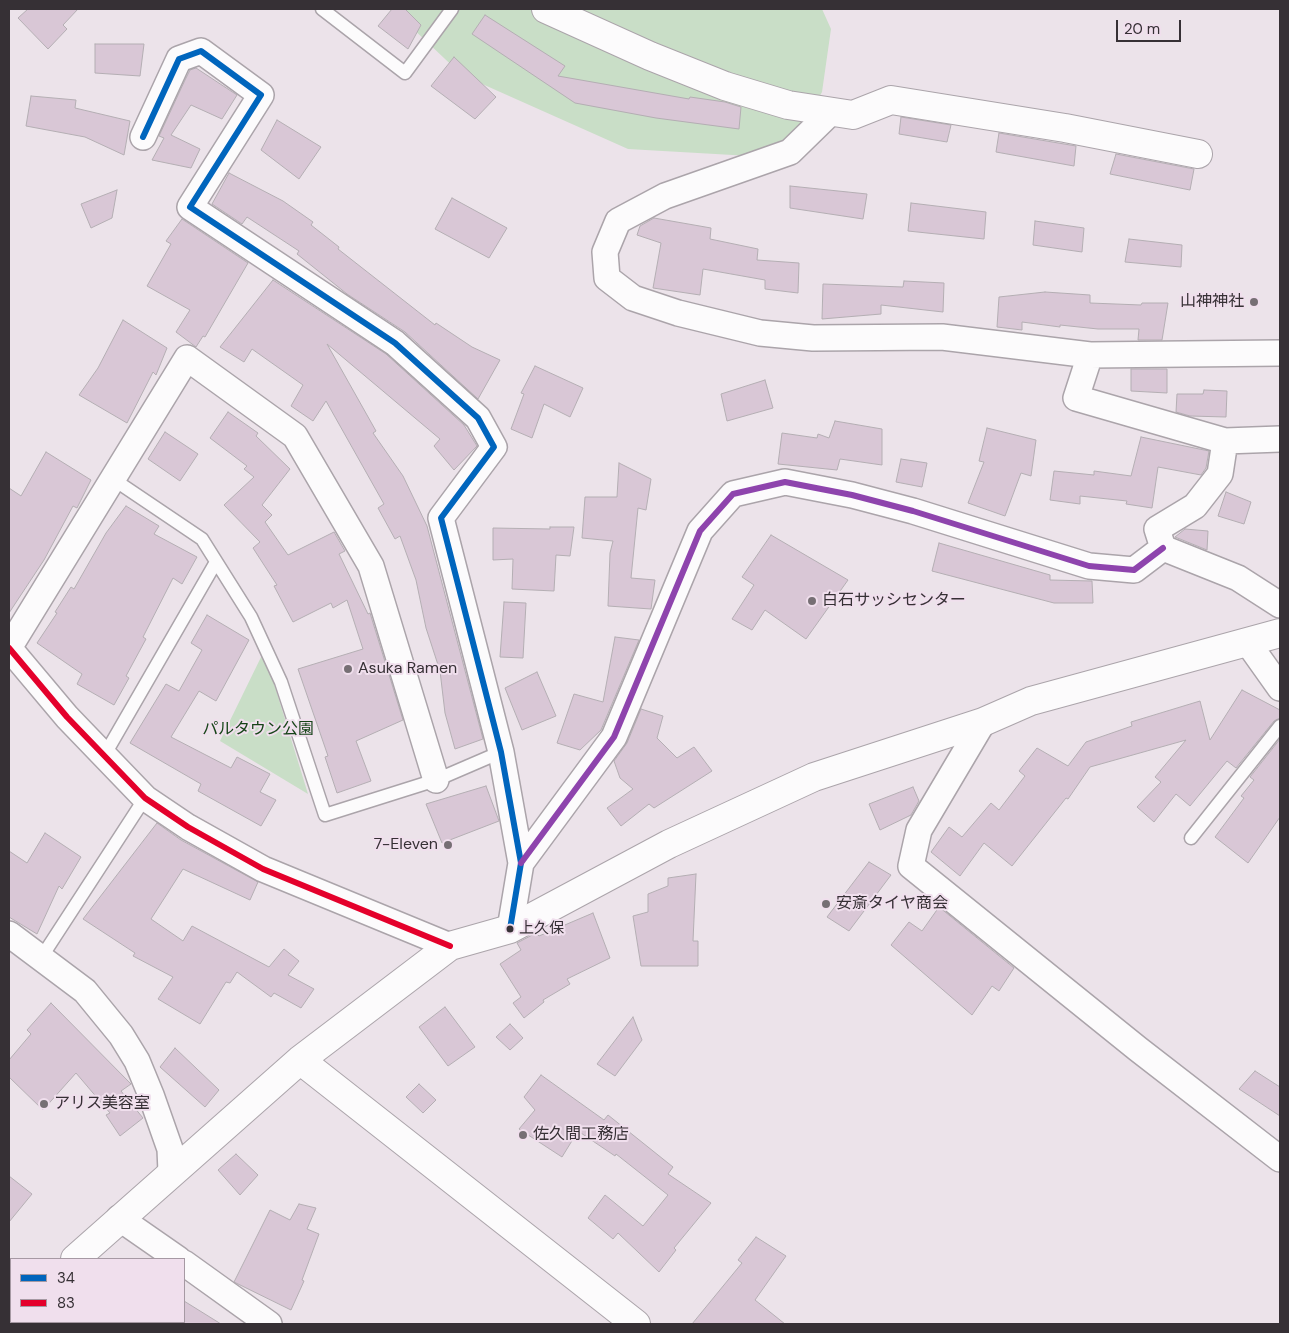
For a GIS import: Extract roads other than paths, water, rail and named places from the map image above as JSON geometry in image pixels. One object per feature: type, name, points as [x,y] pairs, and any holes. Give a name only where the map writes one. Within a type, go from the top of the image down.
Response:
[{"type":"street","points":[[546,9],[650,56],[724,86],[788,105],[853,115],[891,100],[1065,128],[1198,154]]},
{"type":"street","points":[[143,137],[179,59],[201,51],[260,95],[190,207],[395,343],[478,418],[494,447],[441,518],[501,752],[521,863],[510,929]]},
{"type":"street","points":[[831,112],[790,152],[665,196],[618,222],[605,252],[607,278],[633,298],[678,313],[760,333],[813,338],[942,337],[1090,355],[1280,353]]},
{"type":"street","points":[[1090,355],[1076,398],[1226,441],[1280,439]]},
{"type":"street","points":[[436,780],[371,566],[295,436],[187,358],[9,648],[67,716],[145,798],[188,827],[263,869],[450,946]]},
{"type":"street","points":[[1226,441],[1220,474],[1195,506],[1157,530],[1163,548],[1238,578],[1280,605]]},
{"type":"street","points":[[521,863],[614,737],[700,531],[733,494],[785,482],[852,495],[913,511],[1089,566],[1134,570],[1163,548]]},
{"type":"street","points":[[76,1258],[171,1172],[300,1060],[450,946],[510,929],[669,844],[814,777],[983,722],[1031,700],[1280,633]]},
{"type":"street","points":[[1248,643],[1280,688]]},
{"type":"street","points":[[983,722],[919,830],[911,866],[1138,1049],[1278,1153]]},
{"type":"street","points":[[9,934],[85,991],[121,1035],[137,1062],[152,1095],[170,1149],[171,1172]]},
{"type":"street","points":[[300,1060],[636,1324]]},
{"type":"street","points":[[119,1218],[177,1258]]},
{"type":"street","points":[[185,1264],[269,1324]]},
{"type":"lane","points":[[322,9],[405,72],[452,9]]},
{"type":"lane","points":[[113,479],[202,539],[251,617],[281,682],[325,815],[436,780],[501,752]]},
{"type":"lane","points":[[104,756],[216,562]]},
{"type":"lane","points":[[1190,838],[1280,726]]},
{"type":"lane","points":[[41,958],[145,798]]},
{"type":"place","name":"山神神社","points":[[1254,302]]},
{"type":"place","name":"白石サッシセンター","points":[[812,601]]},
{"type":"place","name":"Asuka Ramen","points":[[348,669]]},
{"type":"place","name":"7-Eleven","points":[[448,845]]},
{"type":"place","name":"安斎タイヤ商会","points":[[826,904]]},
{"type":"place","name":"上久保","points":[[510,929]]},
{"type":"place","name":"アリス美容室","points":[[44,1104]]},
{"type":"place","name":"佐久間工務店","points":[[523,1135]]},
{"type":"park label","name":"パルタウン公園","points":[[258,730]]}]
